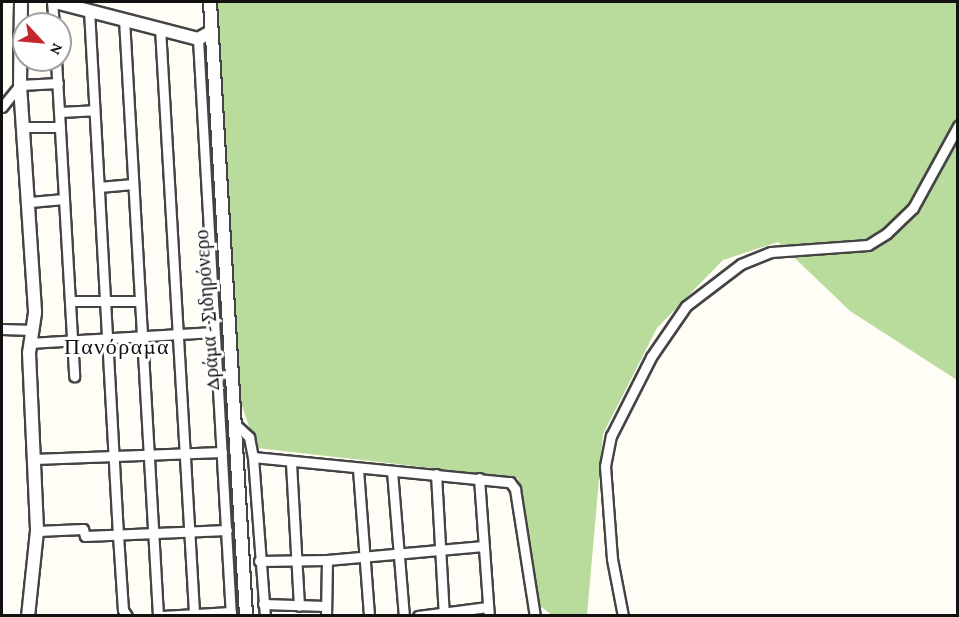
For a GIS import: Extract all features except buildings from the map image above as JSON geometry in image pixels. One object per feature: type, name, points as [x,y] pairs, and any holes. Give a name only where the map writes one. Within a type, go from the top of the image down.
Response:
[{"type":"street","points":[[21,2],[20,84],[26,127],[35,313],[29,343],[37,531],[28,615]]},
{"type":"street","points":[[54,2],[203,36],[214,332],[231,614],[160,615],[140,337],[124,19]]},
{"type":"street","name":"Δράμα - Σιδηρόνερο","points":[[210,2],[203,36],[234,423],[246,615]]},
{"type":"street","points":[[88,10],[118,535],[123,610],[127,615]]},
{"type":"street","points":[[160,28],[194,613]]},
{"type":"street","points":[[57,72],[74,376]]},
{"type":"street","points":[[2,107],[20,84],[58,82]]},
{"type":"street","points":[[60,112],[94,110]]},
{"type":"street","points":[[622,615],[612,559],[605,466],[611,436],[623,407],[673,324],[686,306],[741,264],[771,252],[868,245],[886,233],[913,208],[957,126]]},
{"type":"street","points":[[26,127],[60,127]]},
{"type":"street","points":[[99,187],[133,184]]},
{"type":"street","points":[[30,202],[64,200]]},
{"type":"street","points":[[71,301],[138,301]]},
{"type":"street","points":[[2,329],[32,330]]},
{"type":"street","points":[[29,343],[214,332]]},
{"type":"street","points":[[234,423],[249,437],[253,457],[265,615]]},
{"type":"street","points":[[34,459],[222,452]]},
{"type":"street","points":[[253,457],[291,463],[508,481],[515,486],[535,615]]},
{"type":"street","points":[[291,463],[299,606]]},
{"type":"street","points":[[358,469],[362,558],[369,615]]},
{"type":"street","points":[[392,471],[404,615]]},
{"type":"street","points":[[436,474],[444,614]]},
{"type":"street","points":[[418,615],[488,611],[479,478]]},
{"type":"street","points":[[37,531],[83,529],[85,536],[227,530]]},
{"type":"street","points":[[260,561],[362,558],[483,546]]},
{"type":"street","points":[[263,604],[299,606],[326,611],[327,560]]},
{"type":"green space","points":[[218,2],[957,2],[957,380],[850,311],[778,242],[723,260],[657,328],[603,434],[587,615],[552,615],[536,603],[518,478],[257,448],[239,397],[216,26]]},
{"type":"district","name":"Πανόραμα","points":[[117,347]]}]
